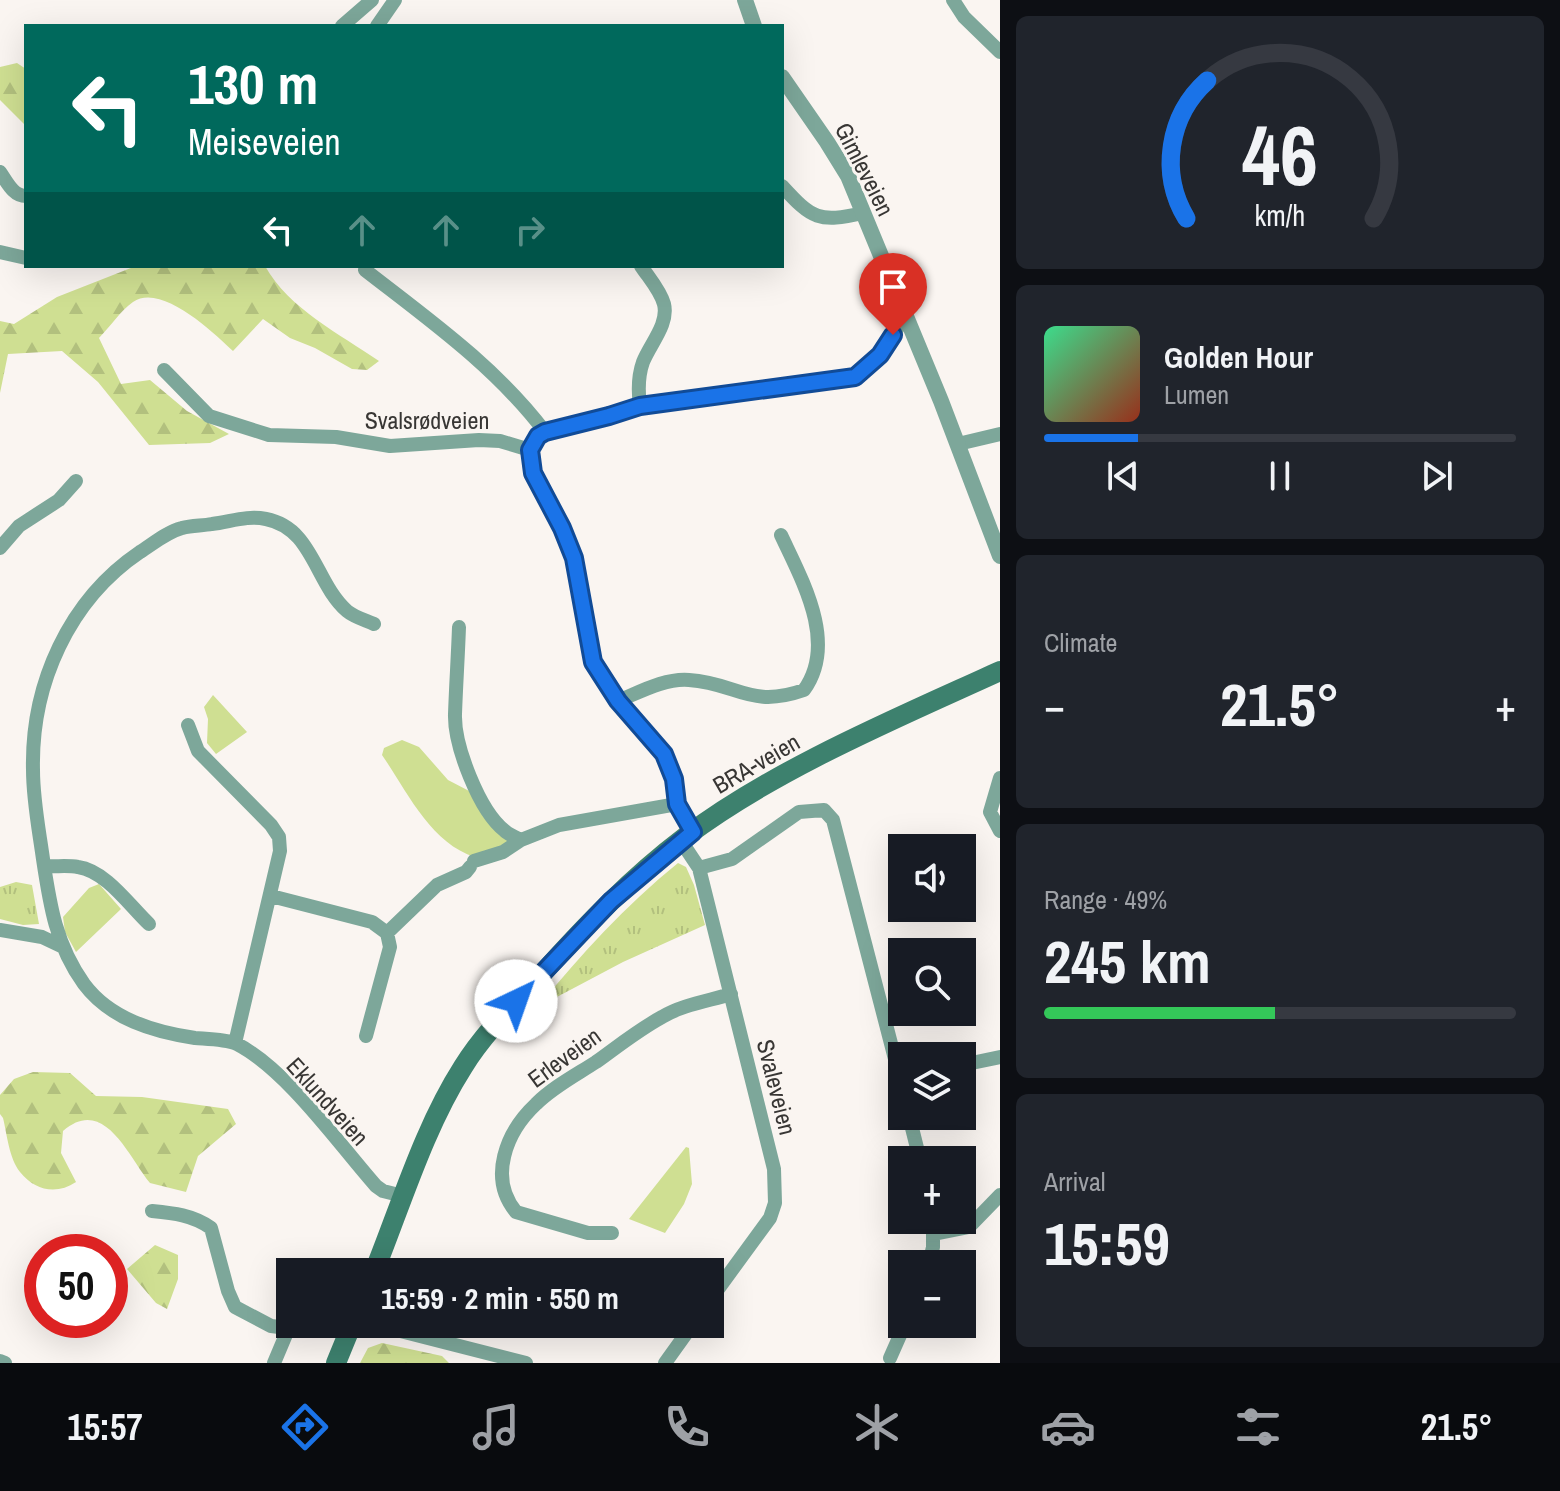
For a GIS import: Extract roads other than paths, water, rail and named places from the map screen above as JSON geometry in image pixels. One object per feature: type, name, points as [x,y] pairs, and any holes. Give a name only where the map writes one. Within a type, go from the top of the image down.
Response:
[{"type":"main road","name":"BRA-veien","points":[[379,1258],[441,1107],[463,1067],[489,1031],[588,923],[687,836],[739,800],[796,769],[1000,671]]},
{"type":"main road","points":[[336,1363],[346,1338]]},
{"type":"street","points":[[344,24],[372,0]]},
{"type":"street","points":[[378,24],[395,0]]},
{"type":"street","points":[[745,0],[753,24]]},
{"type":"street","points":[[953,0],[964,17],[1000,52]]},
{"type":"street","name":"Gimleveien","points":[[784,80],[838,159],[863,213],[958,444],[1000,556]]},
{"type":"street","points":[[0,172],[12,190],[24,196]]},
{"type":"street","points":[[784,188],[804,210],[822,219],[863,213]]},
{"type":"street","points":[[0,252],[24,258]]},
{"type":"street","points":[[640,406],[639,381],[643,364],[664,318],[659,293],[642,268]]},
{"type":"street","points":[[365,270],[452,337],[526,406],[545,432]]},
{"type":"street","points":[[530,450],[538,436],[545,432],[640,406],[855,377],[880,355],[906,315]]},
{"type":"street","name":"Svalsrødveien","points":[[164,370],[209,416],[269,435],[336,437],[356,443],[390,446],[500,441],[530,450]]},
{"type":"street","points":[[958,444],[1000,434]]},
{"type":"street","name":"Svaleveien","points":[[530,450],[533,473],[574,558],[593,662],[618,701],[664,754],[674,779],[677,804],[699,868],[777,1186],[770,1218],[724,1281]]},
{"type":"street","points":[[0,548],[19,526],[59,500],[76,481]]},
{"type":"street","name":"Eklundveien","points":[[374,624],[349,613],[331,592],[302,540],[282,524],[253,517],[180,528],[114,571],[79,611],[58,646],[46,677],[36,723],[32,768],[55,927],[61,946],[87,988],[125,1018],[150,1030],[235,1043],[287,1083],[376,1186],[403,1196]]},
{"type":"street","points":[[618,701],[678,680],[691,679],[769,699],[804,690],[817,666],[818,637],[811,605],[781,535]]},
{"type":"street","points":[[459,627],[455,715],[459,742],[467,768],[491,817],[505,832],[521,840]]},
{"type":"street","points":[[188,725],[198,751],[271,825],[279,837],[280,851],[271,896],[235,1043]]},
{"type":"street","points":[[1000,778],[990,812],[1000,831]]},
{"type":"street","points":[[387,933],[437,885],[521,840],[559,825],[677,804]]},
{"type":"street","points":[[699,868],[732,859],[799,812],[824,810],[834,824],[891,1042]]},
{"type":"street","points":[[44,866],[79,867],[94,873],[149,924]]},
{"type":"street","points":[[271,896],[372,922],[387,933],[390,947],[366,1036]]},
{"type":"street","points":[[0,930],[42,937],[61,946]]},
{"type":"street","name":"Erleveien","points":[[612,1233],[588,1233],[516,1212],[502,1188],[500,1170],[506,1149],[518,1126],[536,1104],[629,1038],[663,1016],[731,994]]},
{"type":"street","points":[[976,1062],[1000,1057]]},
{"type":"street","points":[[976,1220],[1000,1195]]},
{"type":"street","points":[[152,1211],[200,1220],[211,1228],[235,1307],[271,1326],[276,1326]]},
{"type":"street","points":[[274,1363],[285,1338]]},
{"type":"street","points":[[428,1338],[526,1363]]},
{"type":"street","points":[[665,1363],[683,1338]]},
{"type":"street","points":[[890,1358],[899,1338]]}]
